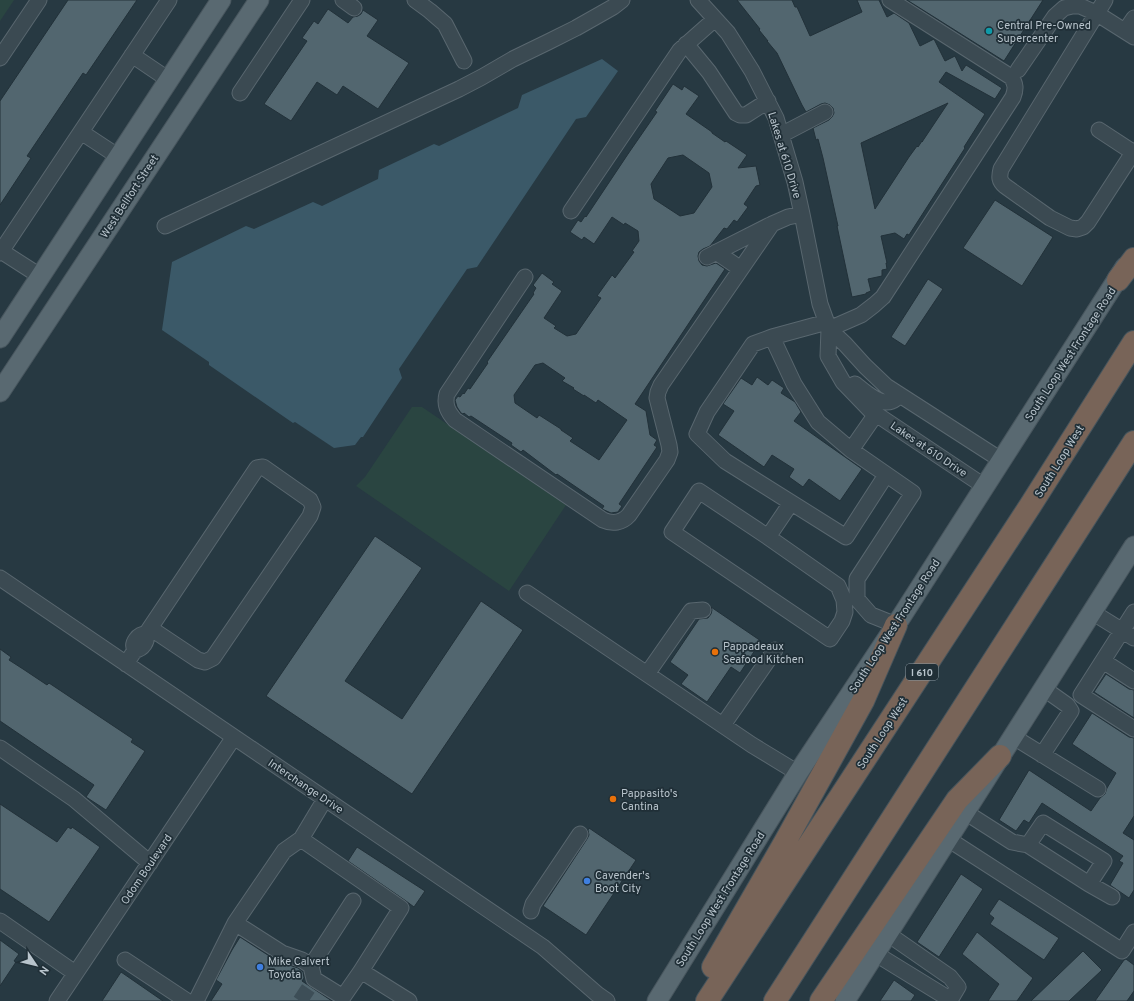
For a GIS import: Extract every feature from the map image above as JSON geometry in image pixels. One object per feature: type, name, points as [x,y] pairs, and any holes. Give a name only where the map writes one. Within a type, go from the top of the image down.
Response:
[{"type":"highway","points":[[1118,280],[1134,259]]},
{"type":"highway","name":"South Loop West","points":[[707,1001],[1030,506],[1134,342]]},
{"type":"highway","points":[[775,1001],[1134,442]]},
{"type":"highway","points":[[698,1001],[701,988],[785,842],[863,701],[896,625]]},
{"type":"highway","points":[[821,1001],[958,800],[1000,756]]},
{"type":"main road","points":[[32,343],[2,328],[40,276],[221,0]]},
{"type":"main road","name":"West Bellfort Street","points":[[0,392],[259,0]]},
{"type":"main road","points":[[205,25],[230,42]]},
{"type":"main road","points":[[105,178],[130,195]]},
{"type":"main road","name":"South Loop West Frontage Road","points":[[656,1001],[798,774],[896,625],[984,486],[1118,280],[1134,252]]},
{"type":"main road","points":[[845,1001],[1134,546]]},
{"type":"street","points":[[0,58],[39,0]]},
{"type":"street","points":[[40,276],[1,252],[169,0]]},
{"type":"street","points":[[240,94],[302,0]]},
{"type":"street","points":[[415,0],[445,24],[464,61]]},
{"type":"street","points":[[165,226],[459,89],[513,59],[576,28],[613,7],[622,0]]},
{"type":"street","name":"Lakes at 610 Drive","points":[[698,0],[728,34],[752,71],[776,118],[795,182],[820,304],[828,326],[828,356],[843,382],[870,410],[984,486]]},
{"type":"street","points":[[886,475],[846,537],[725,461],[697,434],[707,412],[753,344],[772,337],[828,326],[861,314],[874,305],[883,296],[1013,97],[1016,89],[1011,77],[890,0]]},
{"type":"street","points":[[1099,130],[1134,152],[1088,222],[1083,227],[1070,228],[1050,218],[1001,182],[999,177],[1001,170],[1105,0]]},
{"type":"street","points":[[1018,70],[1055,16],[1064,8],[1080,6],[1096,13],[1130,34],[1134,18]]},
{"type":"street","points":[[571,211],[680,50],[715,19]]},
{"type":"street","points":[[686,44],[709,72],[736,113],[746,115],[768,102]]},
{"type":"street","points":[[132,55],[169,80]]},
{"type":"street","points":[[781,134],[825,112]]},
{"type":"street","points":[[81,132],[119,157]]},
{"type":"street","points":[[741,269],[712,254],[772,224],[788,217],[802,214]]},
{"type":"street","points":[[525,278],[447,394],[445,400],[448,412],[455,420],[603,520],[609,523],[615,523],[625,519],[629,515],[667,460],[670,452],[670,445],[657,398],[661,385],[772,224]]},
{"type":"street","name":"Lakes at 610 Drive","points":[[828,326],[881,381],[900,395],[1001,460]]},
{"type":"street","points":[[772,337],[794,384],[818,422],[851,450],[913,494],[858,579],[857,599],[871,615],[896,625]]},
{"type":"street","points":[[828,356],[849,379],[873,398],[884,402],[892,401],[900,395]]},
{"type":"street","points":[[851,450],[876,414]]},
{"type":"street","points":[[126,664],[135,650],[139,650],[147,640],[148,631],[257,468],[263,467],[310,500],[313,507],[310,516],[213,658],[205,662],[198,660],[148,631]]},
{"type":"street","points":[[699,491],[768,537],[838,586],[844,600],[845,612],[842,621],[830,639],[672,532],[699,491]]},
{"type":"street","points":[[768,537],[791,503]]},
{"type":"street","name":"Interchange Drive","points":[[0,578],[543,947],[597,994],[608,1001]]},
{"type":"street","points":[[527,593],[752,745],[798,774]]},
{"type":"street","points":[[647,674],[691,611],[703,610]]},
{"type":"street","points":[[1092,612],[1128,634]]},
{"type":"street","points":[[1134,612],[1128,634],[1102,661],[1081,695],[1134,729]]},
{"type":"street","points":[[723,725],[775,650]]},
{"type":"street","points":[[1102,661],[1134,680]]},
{"type":"street","points":[[1042,755],[1071,711],[1067,705],[1043,688]]},
{"type":"street","points":[[1012,736],[1098,789]]},
{"type":"street","name":"Odom Boulevard","points":[[57,1001],[234,737]]},
{"type":"street","points":[[0,748],[74,799],[150,863]]},
{"type":"street","points":[[196,1001],[235,923],[284,852],[301,839],[325,799]]},
{"type":"street","points":[[965,812],[1012,842],[1028,845],[1112,897]]},
{"type":"street","points":[[1028,845],[1043,823],[1104,861],[1089,884]]},
{"type":"street","points":[[531,911],[533,904],[580,834]]},
{"type":"street","points":[[235,923],[282,953],[302,960],[312,977],[343,997],[401,908],[301,839]]},
{"type":"street","points":[[948,839],[1122,951],[1134,932]]},
{"type":"street","points":[[312,977],[353,901]]},
{"type":"street","points":[[0,921],[76,973]]},
{"type":"street","points":[[876,954],[946,997],[952,997],[958,987],[950,977],[888,934]]},
{"type":"street","points":[[124,960],[187,1001]]},
{"type":"street","points":[[361,971],[409,1001]]},
{"type":"green space","points":[[0,0],[14,0],[0,21]]},
{"type":"green space","points":[[412,407],[422,407],[566,505],[509,591],[356,486],[365,477]]},
{"type":"water","points":[[602,59],[618,71],[586,117],[576,119],[477,267],[467,269],[399,369],[402,378],[363,437],[361,437],[355,445],[334,448],[295,422],[293,423],[209,365],[209,362],[162,330],[172,262],[246,226],[254,229],[313,202],[322,206],[378,179],[379,170],[434,144],[439,146],[518,108],[522,95]]},
{"type":"building","points":[[68,0],[137,0],[86,75],[83,73],[27,156],[31,158],[0,205],[0,101]]},
{"type":"building","points":[[737,0],[792,0],[795,7],[797,7],[810,36],[862,12],[857,0],[879,0],[887,17],[894,13],[909,23],[920,46],[934,39],[945,61],[955,56],[962,71],[966,65],[1002,88],[995,99],[946,72],[939,82],[985,114],[909,235],[907,234],[904,239],[895,233],[881,236],[887,269],[882,270],[882,276],[868,279],[871,291],[866,294],[852,297],[823,158],[818,139],[816,140],[813,128],[832,117],[834,113],[833,108],[825,103],[806,112],[777,53],[759,30],[760,29]],"holes":[[[948,103],[922,142],[909,157],[875,209],[861,143]]]},
{"type":"building","name":"Central Pre-Owned Supercenter","points":[[907,0],[1043,0],[1004,61]]},
{"type":"building","points":[[328,9],[348,23],[353,17],[361,14],[363,10],[378,20],[367,36],[409,63],[378,109],[343,86],[337,95],[317,82],[291,121],[264,104],[307,41],[302,38],[314,21],[318,24]]},
{"type":"building","points":[[673,84],[682,90],[684,86],[699,96],[686,114],[725,142],[726,141],[747,155],[738,168],[756,166],[760,185],[756,186],[744,204],[748,207],[737,222],[734,220],[727,229],[724,228],[710,246],[699,252],[699,261],[702,265],[707,266],[716,263],[725,269],[635,404],[646,411],[650,435],[657,440],[654,445],[657,447],[619,504],[622,506],[618,512],[611,513],[602,509],[604,506],[557,474],[556,475],[523,450],[521,452],[511,445],[512,443],[471,416],[469,417],[464,413],[461,413],[455,400],[458,396],[460,397],[463,393],[464,394],[468,388],[470,389],[488,363],[487,362],[534,294],[533,293],[536,288],[533,285],[542,273],[554,282],[552,284],[562,291],[544,318],[556,326],[554,328],[567,336],[576,334],[601,298],[597,296],[612,275],[615,278],[634,252],[632,251],[639,241],[638,231],[625,223],[624,225],[612,217],[594,244],[584,237],[582,240],[570,232],[578,220],[581,222],[585,216],[586,217],[657,112],[655,111]],"holes":[[[683,155],[709,173],[712,187],[694,213],[680,216],[654,199],[651,184],[668,158]],[[543,363],[565,378],[562,381],[574,388],[573,389],[596,403],[598,400],[627,420],[599,460],[570,441],[573,438],[561,429],[539,415],[537,418],[515,403],[514,395],[535,365]]]},
{"type":"building","points":[[995,200],[1053,237],[1022,286],[963,248]]},
{"type":"building","points":[[928,279],[943,289],[905,346],[891,337]]},
{"type":"building","points":[[757,377],[768,385],[772,380],[784,388],[781,393],[795,402],[801,412],[794,421],[862,469],[840,501],[809,479],[803,487],[789,477],[794,469],[772,455],[764,467],[718,435],[734,411],[723,404],[741,378],[752,385]]},
{"type":"building","points":[[375,536],[422,568],[345,681],[402,719],[481,601],[523,630],[412,794],[266,696]]},
{"type":"building","name":"Pappadeaux Seafood Kitchen","points":[[711,607],[761,641],[740,673],[731,667],[707,702],[681,684],[688,675],[670,662],[699,619],[708,618],[711,614]]},
{"type":"building","points":[[0,649],[11,657],[9,660],[47,685],[49,683],[133,739],[131,742],[145,751],[106,810],[86,797],[94,785],[0,721]]},
{"type":"building","points":[[1106,674],[1129,689],[1134,690],[1134,718],[1094,692]]},
{"type":"building","points":[[1092,713],[1129,737],[1134,738],[1134,816],[1123,833],[1134,840],[1134,890],[1129,898],[1110,885],[1123,863],[1119,861],[1123,856],[1042,803],[1029,823],[1024,820],[1016,831],[999,820],[1029,770],[1091,811],[1100,798],[1105,794],[1116,773],[1072,744]]},
{"type":"building","points":[[0,804],[57,842],[68,827],[71,829],[72,827],[100,847],[49,922],[0,889]]},
{"type":"building","name":"Cavender's Boot City","points":[[589,828],[636,860],[586,935],[543,906],[587,839],[589,835]]},
{"type":"building","points":[[357,847],[425,891],[414,907],[348,861]]},
{"type":"building","points":[[961,874],[983,889],[939,957],[917,942]]},
{"type":"building","points":[[999,899],[1059,938],[1044,960],[990,924],[994,918],[989,914]]},
{"type":"building","points":[[977,932],[1033,978],[1017,1001],[988,1001],[999,984],[962,954]]},
{"type":"building","name":"Mike Calvert Toyota","points":[[240,937],[277,961],[298,968],[303,972],[304,978],[302,981],[332,1001],[211,1001],[222,984],[216,980]]},
{"type":"building","points":[[0,940],[19,954],[14,961],[16,962],[0,986]]},
{"type":"building","points":[[1083,951],[1102,970],[1069,1001],[1031,1001]]},
{"type":"building","points":[[1126,959],[1134,965],[1134,991],[1127,1001],[1095,1001],[1124,960]]},
{"type":"building","points":[[121,972],[163,1001],[102,1001]]},
{"type":"building","points":[[894,980],[915,995],[911,1001],[880,1001]]},
{"type":"tunnel","points":[[300,1001],[310,986]]},
{"type":"place","name":"Central Pre-Owned Supercenter","points":[[989,31]]},
{"type":"place","name":"Pappadeaux Seafood Kitchen","points":[[715,652]]},
{"type":"place","name":"Pappasito's Cantina","points":[[613,799]]},
{"type":"place","name":"Cavender's Boot City","points":[[587,881]]},
{"type":"place","name":"Mike Calvert Toyota","points":[[260,967]]}]
